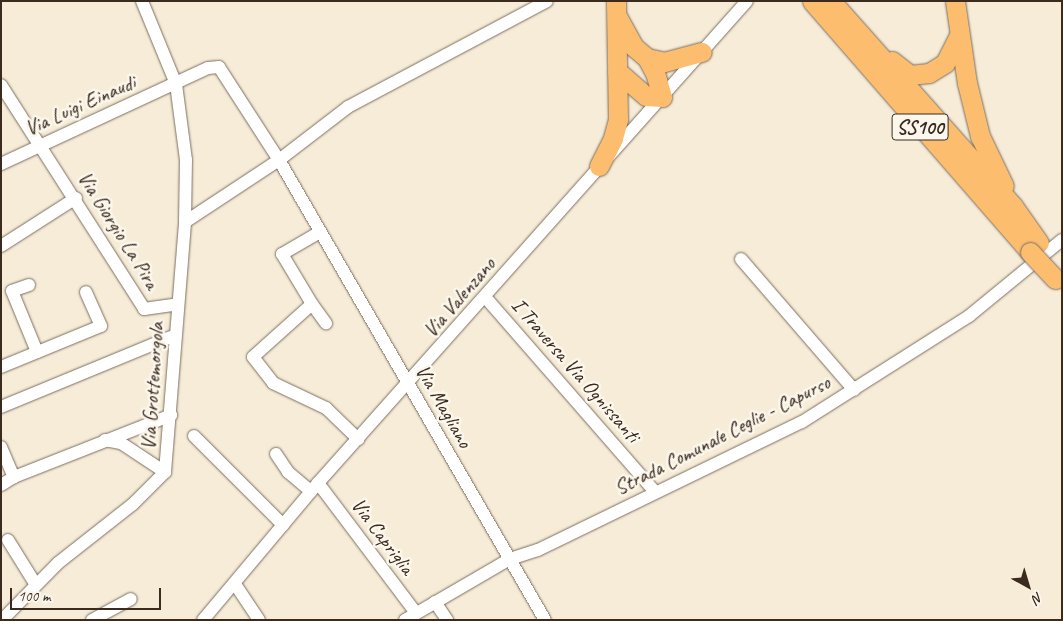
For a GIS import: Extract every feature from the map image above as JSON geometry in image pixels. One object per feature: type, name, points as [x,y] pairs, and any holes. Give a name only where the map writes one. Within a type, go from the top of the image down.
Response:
[{"type":"highway","name":"SS100","points":[[812,1],[1034,247],[1059,278]]},
{"type":"highway","name":"SS100","points":[[832,1],[1013,206]]},
{"type":"highway","name":"SS100","points":[[832,1],[895,64],[910,74],[929,73],[945,64],[959,35]]},
{"type":"highway","name":"SS100","points":[[955,1],[959,35],[980,136],[1034,247]]},
{"type":"highway","points":[[616,8],[634,47],[647,58],[660,83],[662,97],[646,96],[617,71]]},
{"type":"highway","points":[[599,166],[613,138],[618,119],[616,8]]},
{"type":"highway","points":[[647,58],[664,62],[702,52]]},
{"type":"street","name":"Via Grottemorgola","points":[[2,620],[58,563],[133,504],[165,472],[185,222],[186,160],[176,84],[142,1]]},
{"type":"street","points":[[185,222],[279,160],[348,107],[547,1]]},
{"type":"street","name":"Via Valenzano","points":[[203,620],[315,487],[409,385],[599,166],[747,1]]},
{"type":"street","name":"Via Luigi Einaudi","points":[[1,164],[42,143],[208,68],[219,67],[279,160]]},
{"type":"street","name":"Via Giorgio La Pira","points":[[1,85],[42,143],[144,309],[178,304]]},
{"type":"street","name":"Via Magliano","points":[[279,160],[545,620]]},
{"type":"street","points":[[1,246],[76,198]]},
{"type":"street","points":[[320,232],[282,254],[312,304],[326,323]]},
{"type":"street","name":"Strada Comunale Ceglie - Capurso","points":[[411,616],[510,559],[538,550],[802,422],[969,316],[1062,240]]},
{"type":"street","points":[[741,260],[854,390]]},
{"type":"street","points":[[29,285],[12,291],[38,352]]},
{"type":"street","points":[[1,368],[100,326],[86,292]]},
{"type":"street","name":"I Traversa Via Ognissanti","points":[[486,298],[655,492]]},
{"type":"street","points":[[312,304],[253,357],[273,383],[326,408],[358,439]]},
{"type":"street","points":[[1,407],[176,335]]},
{"type":"street","points":[[1,485],[14,477],[171,415]]},
{"type":"street","points":[[194,436],[283,525]]},
{"type":"street","points":[[105,440],[121,443],[165,472]]},
{"type":"street","points":[[1,447],[14,477]]},
{"type":"street","name":"Via Capriglia","points":[[276,454],[288,472],[315,487],[411,616]]},
{"type":"street","points":[[8,540],[36,585]]},
{"type":"street","points":[[235,584],[259,620]]},
{"type":"street","points":[[92,620],[131,599]]},
{"type":"street","points":[[435,602],[447,620]]}]
